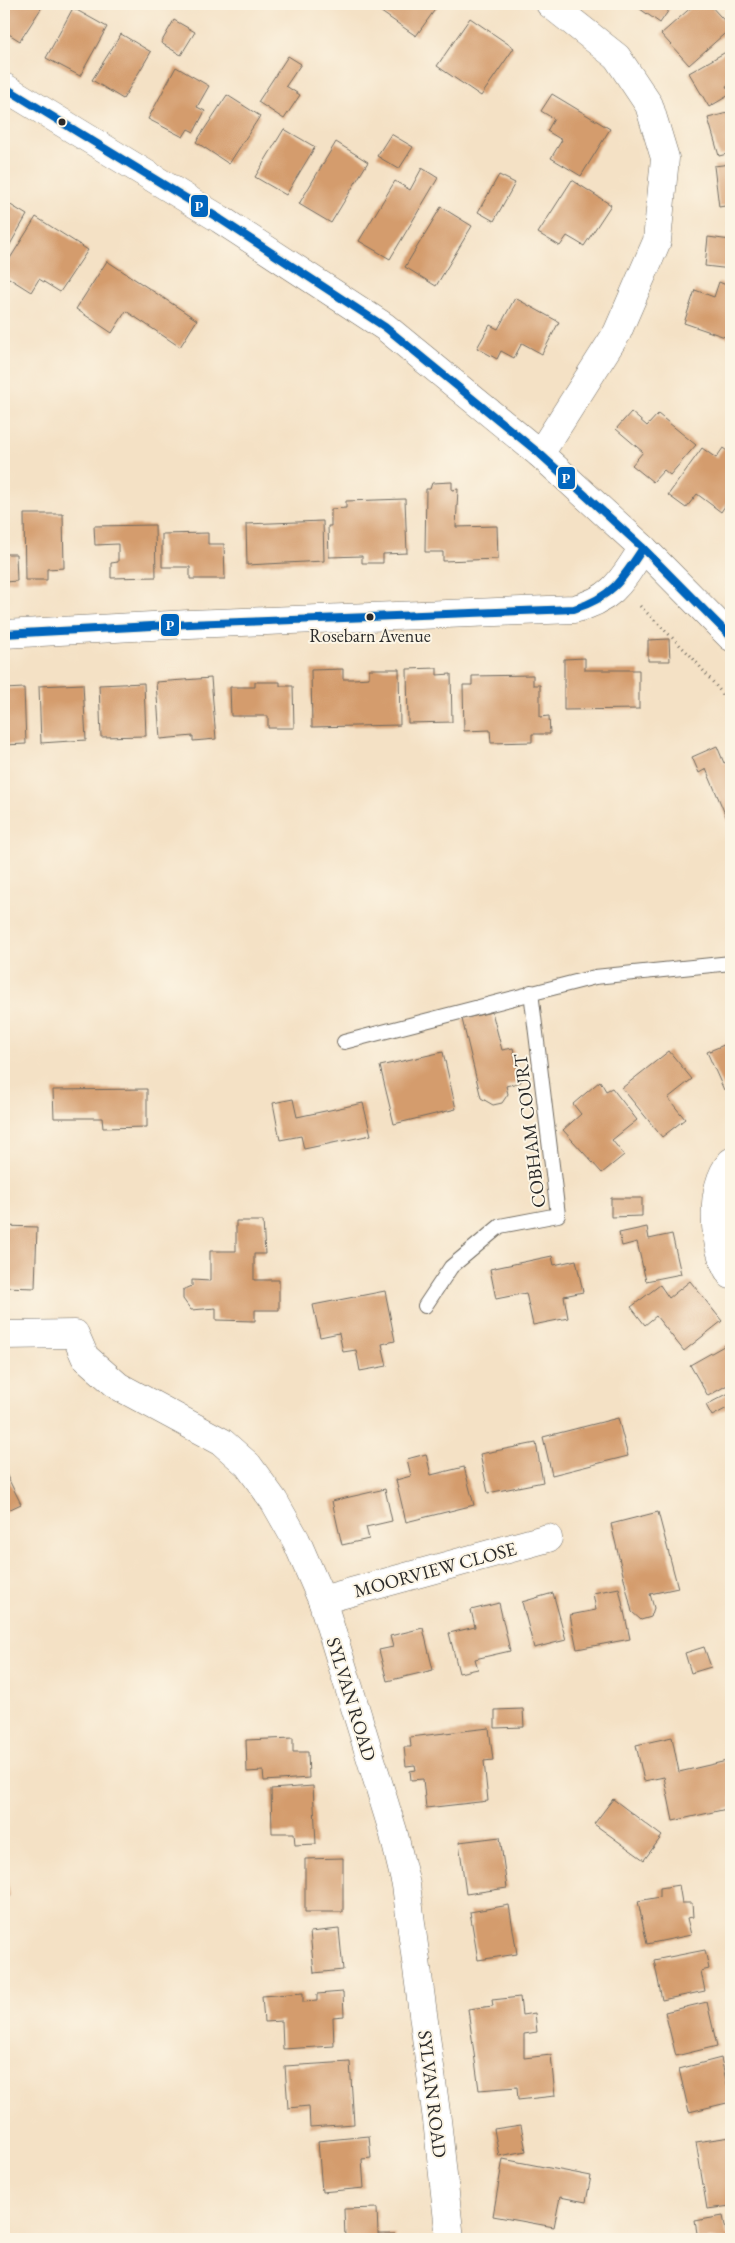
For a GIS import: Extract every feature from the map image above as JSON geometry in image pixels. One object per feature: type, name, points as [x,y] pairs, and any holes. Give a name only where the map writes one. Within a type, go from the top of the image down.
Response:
[{"type":"street","points":[[540,454],[617,333],[657,241],[665,158],[649,105],[617,57],[550,4]]},
{"type":"street","points":[[4,87],[220,218],[385,327],[540,454],[643,548],[731,637]]},
{"type":"street","points":[[4,634],[189,624],[574,609],[592,604],[619,585],[643,548]]},
{"type":"street","points":[[731,1162],[719,1187],[716,1204],[719,1249],[731,1276]]},
{"type":"street","name":"SYLVAN ROAD","points":[[4,1335],[75,1334],[85,1357],[118,1386],[222,1442],[248,1466],[274,1501],[296,1540],[322,1600],[393,1832],[406,1885],[438,2120],[450,2239]]},
{"type":"street","name":"MOORVIEW CLOSE","points":[[322,1600],[548,1538]]},
{"type":"lane","points":[[344,1042],[531,992],[595,977],[731,963]]},
{"type":"lane","name":"COBHAM COURT","points":[[424,1306],[451,1267],[500,1226],[558,1215],[531,992]]},
{"type":"path","points":[[619,585],[692,657],[731,704]]},
{"type":"building","points":[[4,4],[44,4],[20,41],[4,31]]},
{"type":"building","points":[[376,4],[439,4],[416,36],[374,7]]},
{"type":"building","points":[[633,4],[673,4],[660,23]]},
{"type":"building","points":[[695,4],[709,4],[731,28],[689,65],[661,34]]},
{"type":"building","points":[[73,8],[107,27],[80,76],[46,58]]},
{"type":"building","points":[[470,18],[514,48],[481,96],[437,66]]},
{"type":"building","points":[[174,20],[195,32],[181,55],[161,43]]},
{"type":"building","points":[[121,34],[151,52],[123,99],[92,80]]},
{"type":"building","points":[[731,49],[731,83],[726,86],[731,94],[709,107],[689,73]]},
{"type":"building","points":[[288,56],[301,64],[286,86],[300,95],[284,119],[258,102]]},
{"type":"building","points":[[176,67],[209,86],[197,107],[205,111],[194,132],[188,129],[183,137],[148,119]]},
{"type":"building","points":[[552,94],[610,129],[581,176],[551,158],[562,140],[547,131],[554,119],[541,111]]},
{"type":"building","points":[[227,95],[260,116],[229,164],[196,142]]},
{"type":"building","points":[[731,112],[731,153],[719,156],[708,118]]},
{"type":"building","points":[[284,129],[315,147],[286,195],[255,177]]},
{"type":"building","points":[[391,134],[413,147],[399,169],[377,156]]},
{"type":"building","points":[[336,142],[368,162],[331,223],[299,204]]},
{"type":"building","points":[[731,164],[731,205],[719,207],[714,166]]},
{"type":"building","points":[[422,168],[438,178],[390,259],[359,241],[395,181],[410,190]]},
{"type":"building","points":[[499,175],[515,183],[494,221],[478,212]]},
{"type":"building","points":[[572,180],[611,205],[584,246],[567,236],[560,246],[538,233]]},
{"type":"building","points":[[4,201],[27,215],[8,248],[4,246]]},
{"type":"building","points":[[441,207],[472,226],[436,286],[405,267]]},
{"type":"building","points":[[36,217],[88,250],[60,292],[39,279],[31,292],[4,275],[4,268]]},
{"type":"building","points":[[708,237],[731,240],[731,269],[705,266]]},
{"type":"building","points":[[107,261],[197,320],[180,347],[126,311],[112,333],[76,309]]},
{"type":"building","points":[[719,282],[731,287],[731,339],[684,323],[695,290],[714,297]]},
{"type":"building","points":[[515,298],[559,322],[542,354],[522,343],[514,358],[501,351],[497,359],[477,348],[490,325],[498,329]]},
{"type":"building","points":[[631,412],[647,426],[658,414],[696,445],[670,475],[664,470],[653,482],[632,465],[643,452],[616,429]]},
{"type":"building","points":[[702,448],[716,458],[723,448],[731,454],[731,497],[721,512],[697,494],[686,508],[668,495]]},
{"type":"building","points":[[452,482],[452,490],[458,489],[456,527],[497,526],[498,559],[443,561],[443,552],[425,552],[426,489],[430,489],[432,483]]},
{"type":"building","points":[[405,499],[407,553],[383,554],[383,563],[362,563],[362,556],[329,557],[328,526],[331,526],[331,509],[346,508],[346,501]]},
{"type":"building","points":[[24,514],[63,514],[64,568],[47,569],[47,580],[25,580]]},
{"type":"building","points":[[323,521],[324,561],[247,565],[246,524]]},
{"type":"building","points":[[155,525],[156,577],[111,578],[111,563],[118,562],[118,544],[95,545],[94,526]]},
{"type":"building","points":[[208,533],[208,544],[224,544],[225,579],[190,579],[190,567],[162,567],[162,534]]},
{"type":"building","points":[[4,554],[16,554],[17,581],[4,582]]},
{"type":"building","points":[[669,639],[670,661],[648,661],[648,640]]},
{"type":"building","points":[[585,658],[585,670],[639,670],[639,709],[564,710],[564,659]]},
{"type":"building","points":[[437,668],[437,675],[451,674],[452,722],[408,723],[407,669]]},
{"type":"building","points":[[343,669],[343,679],[354,679],[369,678],[369,669],[399,669],[400,725],[312,727],[311,670]]},
{"type":"building","points":[[533,675],[533,685],[540,685],[540,717],[549,716],[550,734],[532,734],[532,742],[491,743],[490,730],[464,731],[463,685],[472,685],[472,676]]},
{"type":"building","points":[[211,678],[216,739],[193,741],[193,736],[160,739],[156,682]]},
{"type":"building","points":[[255,682],[280,682],[280,686],[293,686],[294,728],[268,728],[268,716],[231,716],[230,687],[255,687]]},
{"type":"building","points":[[144,683],[146,736],[101,737],[99,685]]},
{"type":"building","points":[[83,684],[86,740],[41,743],[39,686]]},
{"type":"building","points":[[24,688],[26,744],[4,745],[4,689]]},
{"type":"building","points":[[717,746],[724,763],[731,760],[731,828],[706,769],[699,773],[692,757]]},
{"type":"building","points":[[492,1012],[502,1050],[513,1048],[521,1082],[506,1086],[508,1094],[502,1103],[493,1105],[481,1098],[462,1019]]},
{"type":"building","points":[[731,1042],[731,1087],[724,1090],[707,1052]]},
{"type":"building","points":[[669,1051],[692,1079],[668,1098],[685,1119],[662,1137],[622,1088]]},
{"type":"building","points":[[443,1052],[456,1109],[394,1124],[380,1066]]},
{"type":"building","points":[[600,1081],[606,1091],[612,1088],[637,1120],[612,1140],[624,1155],[602,1173],[563,1130],[581,1114],[573,1104]]},
{"type":"building","points":[[147,1089],[147,1127],[103,1128],[102,1118],[54,1118],[53,1090]]},
{"type":"building","points":[[293,1099],[297,1117],[363,1103],[371,1135],[304,1149],[301,1136],[280,1140],[273,1103]]},
{"type":"building","points":[[611,1198],[642,1198],[642,1216],[611,1217]]},
{"type":"building","points":[[236,1221],[263,1221],[265,1254],[254,1254],[254,1280],[279,1280],[279,1310],[255,1310],[255,1321],[216,1320],[216,1308],[191,1310],[183,1299],[183,1290],[192,1286],[192,1280],[210,1281],[210,1251],[236,1251]]},
{"type":"building","points":[[4,1226],[37,1227],[35,1288],[4,1287]]},
{"type":"building","points":[[647,1227],[649,1239],[672,1234],[681,1274],[646,1281],[637,1242],[622,1246],[619,1233]]},
{"type":"building","points":[[552,1256],[554,1265],[576,1260],[583,1292],[564,1296],[568,1318],[533,1325],[526,1293],[496,1299],[490,1269]]},
{"type":"building","points":[[690,1281],[722,1321],[684,1351],[656,1316],[645,1325],[631,1307],[660,1285],[669,1298]]},
{"type":"building","points":[[385,1291],[395,1341],[382,1344],[387,1366],[360,1371],[356,1350],[343,1352],[339,1333],[320,1337],[313,1305]]},
{"type":"building","points":[[731,1342],[731,1383],[708,1396],[690,1365]]},
{"type":"building","points":[[729,1393],[731,1406],[712,1416],[706,1405]]},
{"type":"building","points":[[618,1418],[628,1456],[552,1475],[543,1437]]},
{"type":"building","points":[[536,1443],[543,1482],[488,1493],[480,1454]]},
{"type":"building","points":[[426,1454],[431,1475],[464,1467],[474,1505],[406,1522],[396,1480],[411,1476],[407,1459]]},
{"type":"building","points":[[4,1470],[21,1504],[4,1512]]},
{"type":"building","points":[[385,1489],[392,1521],[366,1527],[369,1539],[342,1545],[332,1501]]},
{"type":"building","points":[[658,1512],[678,1588],[650,1594],[654,1608],[651,1617],[641,1620],[632,1612],[611,1524]]},
{"type":"building","points":[[619,1588],[630,1639],[577,1649],[570,1615],[596,1610],[593,1593]]},
{"type":"building","points":[[553,1593],[566,1640],[534,1648],[522,1602]]},
{"type":"building","points":[[499,1603],[510,1651],[475,1659],[478,1669],[459,1673],[449,1633],[475,1627],[471,1610]]},
{"type":"building","points":[[423,1628],[433,1670],[387,1681],[379,1650],[393,1647],[390,1636]]},
{"type":"building","points":[[704,1647],[711,1667],[691,1673],[685,1653]]},
{"type":"building","points":[[523,1709],[524,1727],[495,1728],[495,1710]]},
{"type":"building","points":[[489,1728],[493,1760],[484,1761],[488,1801],[426,1808],[423,1779],[411,1780],[410,1771],[416,1770],[415,1765],[406,1766],[404,1747],[411,1747],[410,1737]]},
{"type":"building","points":[[672,1737],[679,1772],[731,1760],[731,1808],[673,1821],[664,1777],[644,1781],[636,1745]]},
{"type":"building","points":[[293,1738],[293,1752],[308,1752],[309,1778],[264,1781],[263,1771],[247,1772],[246,1740]]},
{"type":"building","points":[[313,1786],[316,1844],[295,1845],[294,1833],[272,1833],[271,1789]]},
{"type":"building","points":[[613,1799],[662,1836],[644,1860],[594,1824]]},
{"type":"building","points":[[500,1837],[507,1888],[466,1894],[459,1842]]},
{"type":"building","points":[[343,1858],[343,1912],[305,1912],[305,1859]]},
{"type":"building","points":[[6,1874],[10,1896],[4,1897],[4,1875]]},
{"type":"building","points":[[679,1885],[682,1903],[692,1903],[693,1917],[687,1918],[691,1935],[647,1944],[638,1901],[660,1897],[660,1888]]},
{"type":"building","points":[[509,1905],[517,1954],[478,1960],[470,1912]]},
{"type":"building","points":[[339,1929],[343,1970],[314,1973],[310,1932]]},
{"type":"building","points":[[705,1950],[709,1969],[701,1971],[705,1991],[662,2000],[654,1960]]},
{"type":"building","points":[[343,1992],[344,2016],[333,2017],[334,2046],[283,2049],[282,2021],[264,2022],[262,1996],[303,1993],[303,2002],[317,2001],[317,1994]]},
{"type":"building","points":[[520,1997],[522,2015],[535,2013],[537,2032],[524,2034],[524,2058],[551,2055],[555,2096],[518,2100],[517,2087],[479,2090],[468,2009],[493,2006],[492,2000]]},
{"type":"building","points":[[707,2002],[717,2046],[676,2056],[665,2012]]},
{"type":"building","points":[[721,2058],[731,2102],[689,2112],[679,2069]]},
{"type":"building","points":[[350,2062],[354,2124],[310,2127],[309,2106],[288,2108],[285,2066]]},
{"type":"building","points":[[521,2125],[526,2151],[499,2156],[494,2129]]},
{"type":"building","points":[[369,2136],[371,2158],[362,2159],[364,2188],[322,2192],[318,2141]]},
{"type":"building","points":[[731,2137],[731,2206],[707,2209],[696,2142]]},
{"type":"building","points":[[503,2159],[591,2176],[586,2202],[560,2197],[554,2227],[493,2216]]},
{"type":"building","points":[[377,2208],[378,2234],[395,2234],[395,2239],[345,2239],[344,2209]]},
{"type":"building","points":[[723,2216],[727,2235],[731,2234],[731,2239],[698,2239],[695,2221]]},
{"type":"transit line","name":"P","points":[[4,87],[220,219],[385,327],[540,454],[643,548],[731,637]]},
{"type":"transit line","name":"P","points":[[4,634],[189,624],[574,609],[598,599],[615,586],[643,548]]},
{"type":"place","name":"Rosebarn Avenue","points":[[370,617]]}]
